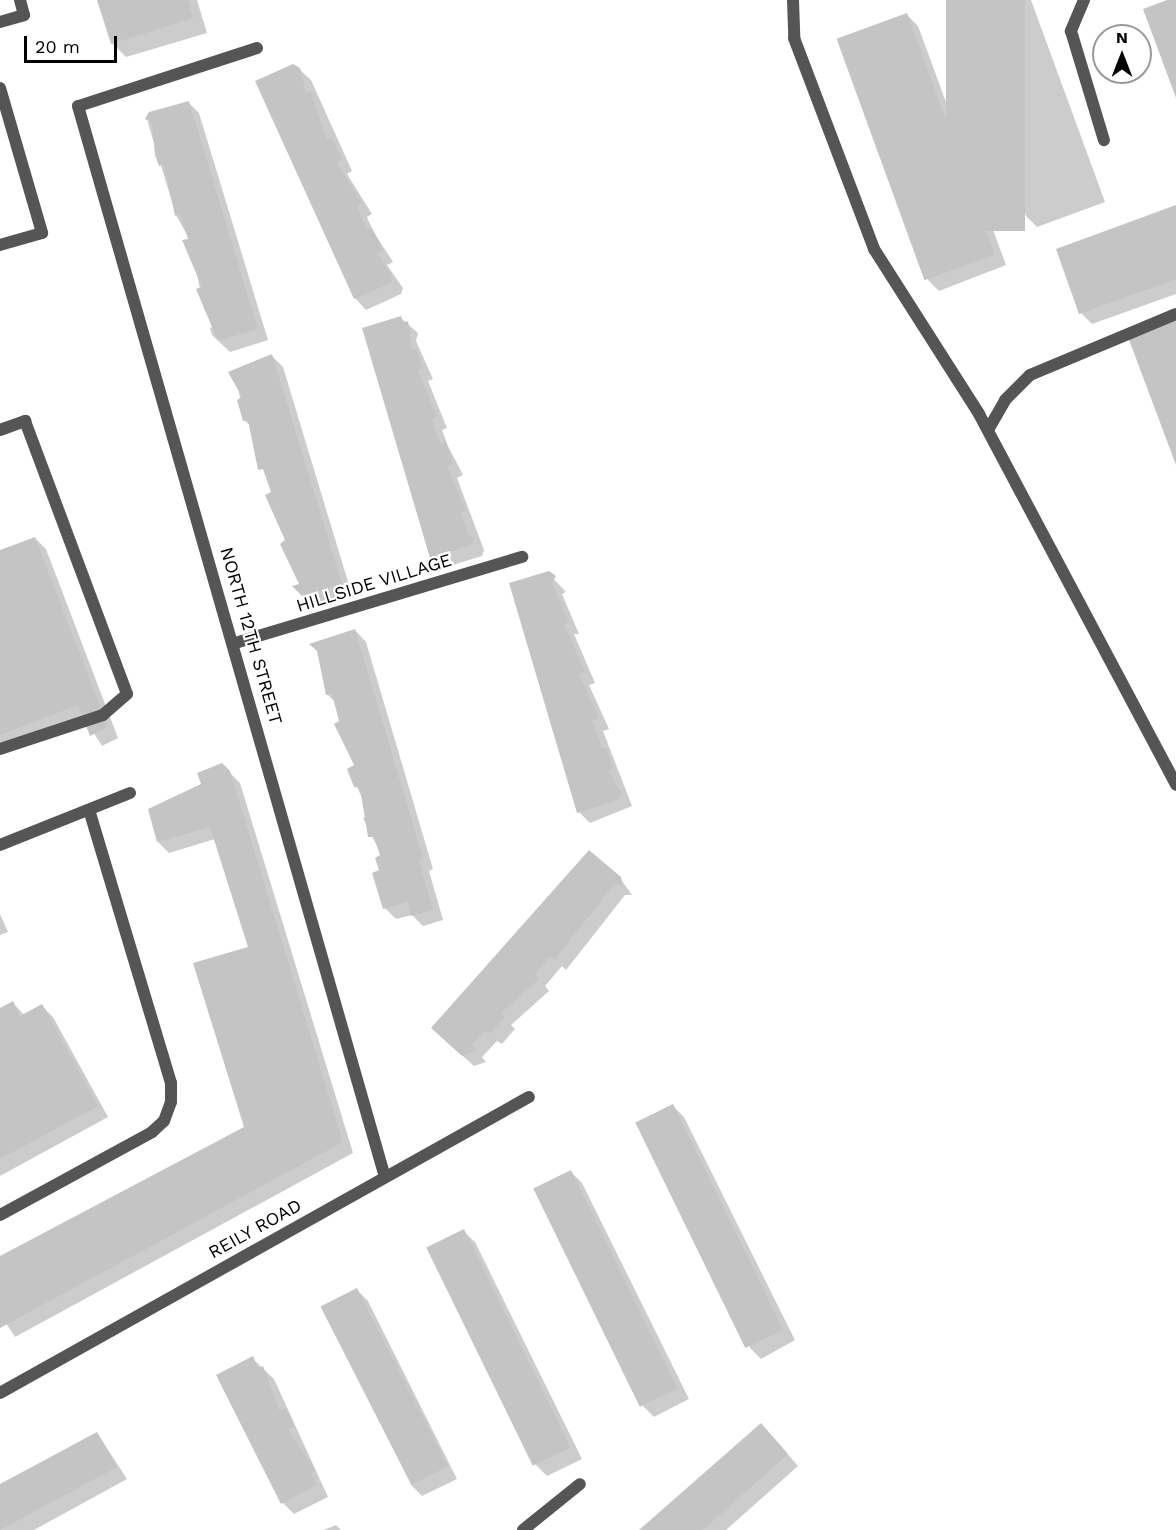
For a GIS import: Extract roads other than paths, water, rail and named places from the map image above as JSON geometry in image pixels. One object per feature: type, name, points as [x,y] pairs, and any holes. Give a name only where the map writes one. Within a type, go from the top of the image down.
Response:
[{"type":"street","points":[[0,22],[24,15],[20,0]]},
{"type":"street","points":[[793,0],[794,38],[874,249],[988,430],[1176,785]]},
{"type":"street","points":[[1084,0],[1071,31],[1104,140]]},
{"type":"street","name":"NORTH 12TH STREET","points":[[257,48],[78,106],[235,643],[385,1178]]},
{"type":"street","points":[[0,88],[42,233],[0,244]]},
{"type":"street","points":[[988,430],[1005,400],[1030,375],[1176,314]]},
{"type":"street","points":[[0,430],[25,421],[127,694],[103,715],[0,749]]},
{"type":"street","name":"HILLSIDE VILLAGE","points":[[235,643],[522,557]]},
{"type":"street","points":[[0,844],[130,793]]},
{"type":"street","points":[[0,1215],[152,1132],[164,1121],[171,1102],[171,1083],[89,810]]},
{"type":"street","name":"REILY ROAD","points":[[0,1393],[528,1097]]},
{"type":"street","points":[[523,1530],[580,1484]]}]
